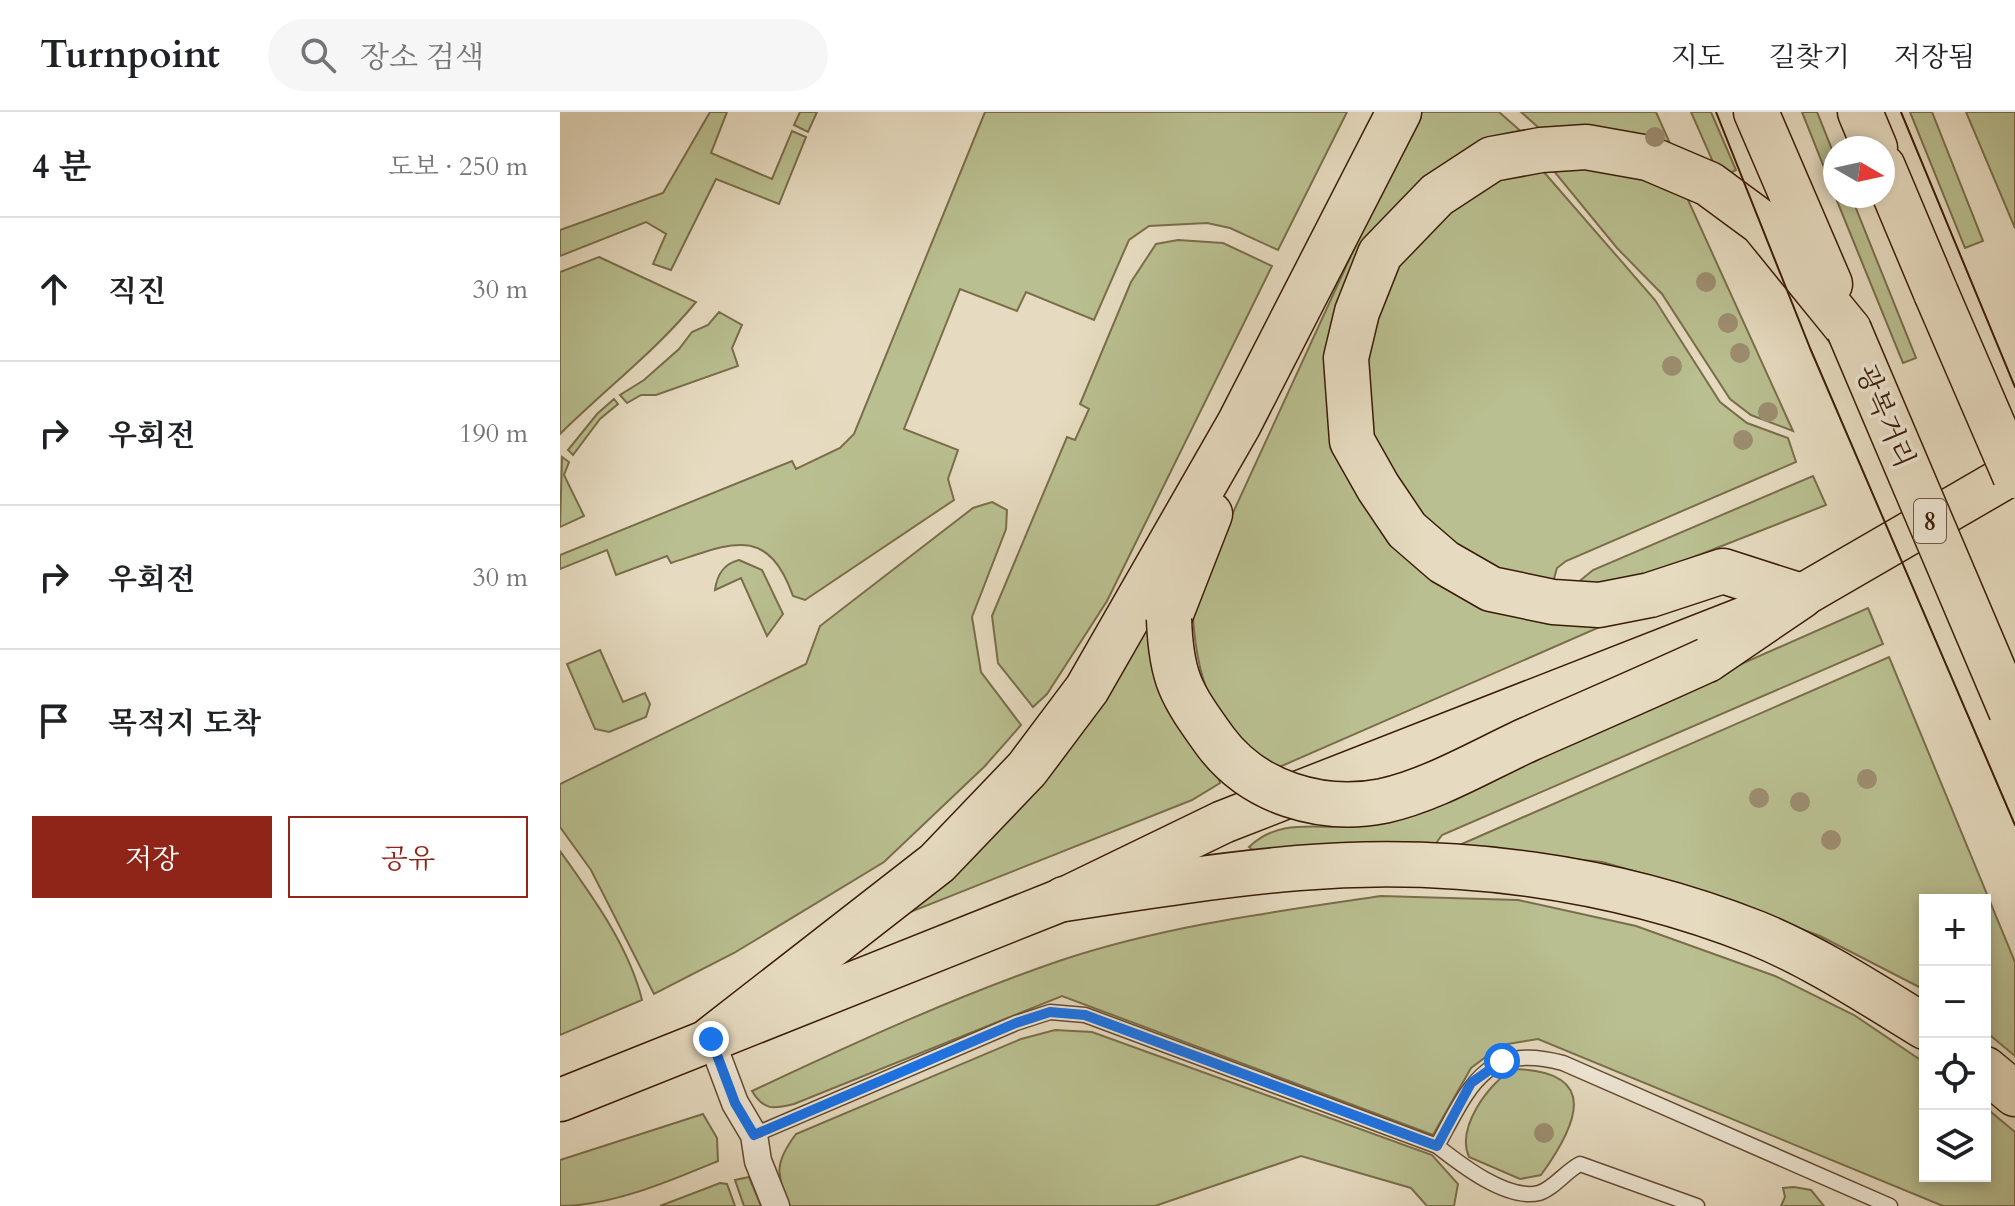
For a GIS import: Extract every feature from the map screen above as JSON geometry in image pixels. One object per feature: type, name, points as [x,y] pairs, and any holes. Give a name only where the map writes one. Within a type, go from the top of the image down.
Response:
[{"type":"highway","points":[[711,1039],[937,863],[1027,769],[1087,689],[1239,424],[1399,112]]},
{"type":"highway","name":"광복거리","points":[[1756,112],[2013,716]]},
{"type":"highway","points":[[1860,112],[1870,136]]},
{"type":"highway","points":[[1801,596],[1723,571],[1650,595],[1599,605],[1553,602],[1491,589],[1444,562],[1407,530],[1378,487],[1352,441],[1346,358],[1357,312],[1380,254],[1437,195],[1492,159],[1541,150],[1586,147],[1648,158],[1709,184],[1762,223],[1849,330]]},
{"type":"highway","points":[[1895,196],[2015,474]]},
{"type":"highway","points":[[1239,424],[1200,546],[1169,619],[1171,654],[1178,686],[1221,748],[1245,773],[1275,791],[1311,801],[1350,805],[1408,793],[1707,660],[1801,596]]},
{"type":"highway","points":[[1064,899],[1301,868],[1472,868],[1546,875],[1660,901],[1757,934],[1869,992],[1919,1023]]},
{"type":"highway","points":[[1991,1074],[2015,1094]]},
{"type":"main road","points":[[560,1100],[1064,899],[1223,822],[1801,596],[2015,474]]},
{"type":"street","points":[[711,1039],[735,1103],[754,1135],[758,1161],[776,1206]]},
{"type":"lane","points":[[754,1135],[1016,1023],[1050,1012],[1085,1015],[1437,1146],[1469,1172],[1522,1195],[1542,1193],[1580,1164],[1697,1206]]},
{"type":"lane","points":[[1437,1146],[1471,1083],[1502,1061],[1534,1055],[1563,1063],[1881,1204]]},
{"type":"green space","points":[[710,112],[727,112],[711,153],[772,179],[792,131],[806,137],[779,204],[716,179],[671,270],[653,264],[666,234],[646,222],[560,256],[560,230],[663,193]]},
{"type":"green space","points":[[800,112],[817,112],[808,132],[794,125]]},
{"type":"green space","points":[[985,112],[1347,112],[1278,250],[1230,228],[1207,223],[1149,226],[1129,240],[1094,320],[1026,292],[1017,311],[960,289],[904,429],[958,450],[948,479],[954,500],[805,600],[793,596],[783,573],[771,557],[759,548],[744,545],[711,550],[671,563],[667,556],[616,575],[607,550],[560,569],[560,555],[792,461],[796,469],[840,448],[854,434]]},
{"type":"green space","points":[[1417,112],[1499,112],[1524,134],[1452,168],[1335,355],[1407,548],[1625,616],[1277,768],[1236,735],[1210,698],[1197,655],[1192,602]]},
{"type":"green space","points":[[1521,112],[1656,112],[1672,148],[1540,129]]},
{"type":"green space","points":[[1691,112],[1711,112],[1736,170],[1720,178]]},
{"type":"green space","points":[[1802,112],[1817,112],[1827,136],[1823,136],[1823,165]]},
{"type":"green space","points":[[1910,112],[1932,112],[1983,241],[1965,248]]},
{"type":"green space","points":[[1966,112],[2015,112],[2015,228]]},
{"type":"green space","points":[[1536,163],[1655,300],[1720,402],[1747,423],[1788,438],[1796,462],[1566,561],[1557,568],[1552,586],[1501,571],[1475,558],[1427,524],[1407,503],[1379,458],[1372,434],[1366,383],[1371,330],[1378,305],[1387,281],[1412,242],[1460,201]]},
{"type":"green space","points":[[1588,165],[1654,177],[1684,191],[1793,431],[1751,415],[1730,399],[1662,294],[1617,248],[1553,170]]},
{"type":"green space","points":[[1840,208],[1856,208],[1916,358],[1903,363]]},
{"type":"green space","points":[[1178,240],[1223,243],[1272,266],[1107,601],[1047,694],[1033,707],[998,663],[992,616],[1067,437],[1075,440],[1089,409],[1080,404],[1131,282],[1156,244]]},
{"type":"green space","points":[[599,257],[696,302],[647,353],[560,434],[560,272]]},
{"type":"green space","points":[[719,312],[742,325],[732,348],[738,366],[656,395],[641,395],[627,403],[620,395],[644,380],[679,349],[692,332],[708,325]]},
{"type":"green space","points":[[614,399],[618,404],[600,419],[573,455],[568,450],[597,414]]},
{"type":"green space","points":[[562,457],[569,462],[564,475],[584,516],[560,527]]},
{"type":"green space","points":[[1813,476],[1826,505],[1625,584],[1571,588],[1593,570]]},
{"type":"green space","points":[[992,502],[1007,510],[1006,529],[972,617],[981,672],[1021,725],[985,766],[884,862],[734,953],[654,994],[591,870],[560,827],[560,784],[806,664],[820,626],[973,508]]},
{"type":"green space","points":[[739,560],[762,570],[783,614],[767,636],[741,578],[715,590],[722,571]]},
{"type":"green space","points":[[1167,588],[1220,783],[1192,800],[898,917]]},
{"type":"green space","points":[[1868,608],[1883,644],[1442,835],[1434,846],[1256,853],[1249,847],[1260,838],[1284,829],[1355,826],[1398,816]]},
{"type":"green space","points":[[600,650],[623,702],[645,693],[650,704],[646,717],[609,732],[595,729],[567,664]]},
{"type":"green space","points":[[1889,657],[1987,894],[1919,894],[1919,987],[1820,936],[1683,885],[1602,862],[1455,847]]},
{"type":"green space","points":[[560,851],[619,941],[642,1000],[560,1035]]},
{"type":"green space","points":[[1381,896],[1518,900],[1636,926],[1775,976],[1854,1015],[1919,1059],[1919,1182],[1991,1182],[1991,1112],[2015,1132],[2015,1206],[1943,1206],[1538,1039],[1502,1045],[1471,1068],[1433,1135],[1062,996],[794,1104],[770,1107],[752,1091],[942,1006],[1059,961],[1138,938]]},
{"type":"green space","points":[[1991,904],[2015,962],[2015,1056],[1991,1036]]},
{"type":"green space","points":[[1055,1030],[1092,1032],[1432,1155],[1458,1184],[1454,1206],[1427,1206],[1411,1188],[1301,1156],[1155,1206],[790,1206],[780,1168],[784,1153],[796,1134],[1021,1039]]},
{"type":"green space","points":[[1513,1069],[1541,1072],[1560,1079],[1570,1090],[1574,1104],[1564,1138],[1541,1175],[1520,1179],[1469,1157],[1466,1146],[1467,1133],[1477,1108],[1494,1085]]},
{"type":"green space","points":[[703,1114],[717,1138],[718,1161],[620,1197],[560,1206],[560,1160]]},
{"type":"green space","points":[[749,1177],[761,1206],[744,1206],[735,1180]]},
{"type":"green space","points":[[720,1183],[727,1184],[735,1206],[660,1206]]},
{"type":"green space","points":[[1783,1188],[1811,1190],[1824,1206],[1781,1206],[1785,1197]]},
{"type":"tram line","points":[[1716,112],[1810,348],[2015,825]]},
{"type":"tram line","points":[[1901,112],[2015,387]]},
{"type":"route","points":[[711,1039],[735,1103],[754,1135],[1016,1023],[1050,1012],[1085,1015],[1437,1146],[1471,1083],[1502,1061]]}]
